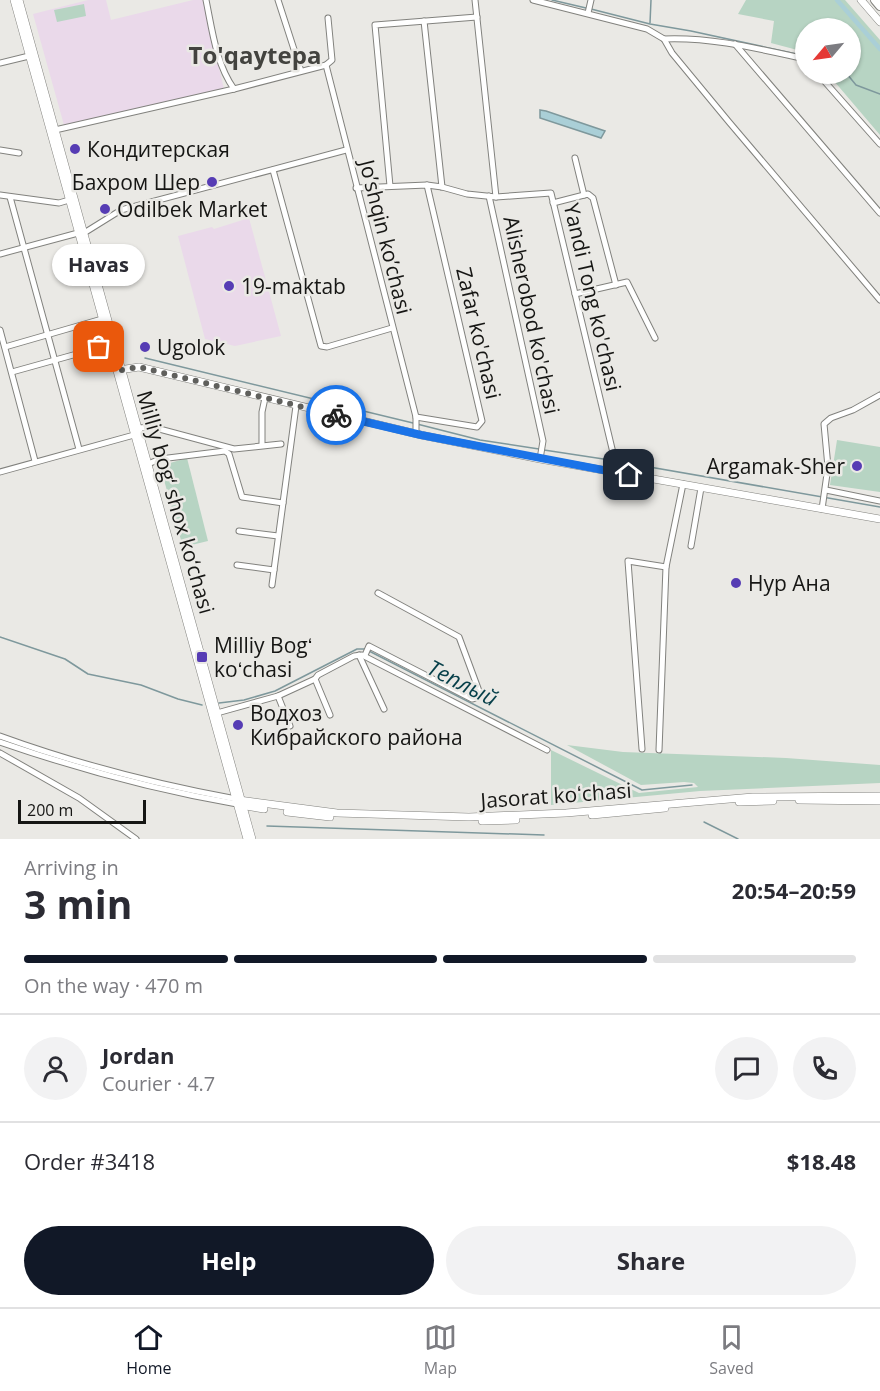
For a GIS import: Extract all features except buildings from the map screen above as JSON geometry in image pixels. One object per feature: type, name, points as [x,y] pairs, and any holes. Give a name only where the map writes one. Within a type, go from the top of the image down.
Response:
[{"type":"highway","points":[[875,0],[880,6]]},
{"type":"main road","name":"Milliy bog‘ shox ko‘chasi","points":[[14,0],[55,130],[69,200],[81,233],[109,345],[119,370]]},
{"type":"main road","name":"Milliy bog‘ shox ko‘chasi","points":[[19,0],[64,172],[239,802]]},
{"type":"main road","points":[[861,0],[880,22]]},
{"type":"main road","points":[[119,370],[139,367],[296,406],[701,488],[824,499],[880,519]]},
{"type":"main road","name":"Milliy bog‘ shox ko‘chasi","points":[[136,432],[148,464],[161,522],[217,713],[239,802]]},
{"type":"main road","name":"Jasorat koʻchasi","points":[[239,802],[337,813],[469,817],[566,813],[753,797],[880,796]]},
{"type":"main road","name":"Jasorat koʻchasi","points":[[239,802],[308,815],[344,818],[501,821],[784,800],[880,801]]},
{"type":"main road","points":[[239,802],[247,839]]},
{"type":"main road","points":[[239,802],[252,839]]},
{"type":"street","points":[[206,0],[222,66],[234,89]]},
{"type":"street","points":[[278,0],[301,71]]},
{"type":"street","name":"Alisherobod ko'chasi","points":[[475,0],[493,197],[543,441],[541,456]]},
{"type":"street","points":[[538,0],[647,29],[664,39],[672,53],[729,122],[880,300]]},
{"type":"street","points":[[588,13],[591,0]]},
{"type":"street","points":[[390,186],[375,24],[477,17]]},
{"type":"street","points":[[55,130],[234,89],[326,65],[332,60],[328,18]]},
{"type":"street","points":[[424,21],[442,187]]},
{"type":"street","points":[[664,39],[681,38],[735,44],[795,57]]},
{"type":"street","points":[[735,44],[880,213]]},
{"type":"street","points":[[0,63],[32,55]]},
{"type":"street","name":"Joʼshqin koʼchasi","points":[[326,65],[416,417],[417,432]]},
{"type":"street","points":[[827,84],[880,144]]},
{"type":"street","points":[[0,150],[19,153]]},
{"type":"street","points":[[0,254],[81,233],[121,210],[346,150]]},
{"type":"street","points":[[575,158],[584,195]]},
{"type":"street","points":[[273,170],[321,346],[327,347],[392,328]]},
{"type":"street","name":"Yandi Tong ko'chasi","points":[[356,188],[427,185],[493,197],[551,193],[614,459],[612,469]]},
{"type":"street","name":"Zafar ko'chasi","points":[[416,417],[477,427],[482,421],[427,185]]},
{"type":"street","points":[[0,195],[59,203],[69,200]]},
{"type":"street","points":[[553,203],[591,195],[616,285]]},
{"type":"street","points":[[10,197],[79,449]]},
{"type":"street","points":[[575,294],[627,282],[655,338]]},
{"type":"street","points":[[5,347],[102,319]]},
{"type":"street","points":[[0,330],[35,461]]},
{"type":"street","points":[[12,372],[109,345]]},
{"type":"street","points":[[880,395],[853,410],[831,418],[824,424],[828,467],[824,499],[880,501]]},
{"type":"street","points":[[262,445],[262,412],[265,398]]},
{"type":"street","points":[[272,585],[296,406]]},
{"type":"street","points":[[0,472],[152,427],[234,449],[281,444]]},
{"type":"street","points":[[148,464],[160,459],[225,451],[229,454],[242,497],[282,503]]},
{"type":"street","points":[[659,750],[666,567],[683,484]]},
{"type":"street","points":[[691,546],[701,488]]},
{"type":"street","points":[[239,531],[278,536]]},
{"type":"street","points":[[642,749],[628,561],[666,567]]},
{"type":"street","points":[[237,565],[274,570]]},
{"type":"street","points":[[217,713],[278,696],[365,652],[472,699],[476,698],[479,691],[459,637],[378,593]]},
{"type":"street","points":[[365,652],[384,709]]},
{"type":"street","points":[[365,652],[547,750]]},
{"type":"street","points":[[315,679],[330,715]]},
{"type":"street","points":[[278,696],[290,726]]},
{"type":"street","points":[[0,736],[118,774],[239,802]]},
{"type":"street","points":[[0,742],[127,782],[239,802]]},
{"type":"street","points":[[0,753],[80,798],[136,839]]},
{"type":"shaded area","points":[[88,0],[106,0],[111,20],[193,0],[203,0],[224,89],[64,125],[33,14]]},
{"type":"shaded area","name":"19-maktab","points":[[249,218],[281,336],[235,346],[205,339],[178,236],[212,227],[214,229]]},
{"type":"green space","points":[[746,0],[845,0],[861,18],[795,18],[795,49],[771,43],[774,21],[738,14]]},
{"type":"green space","points":[[84,4],[86,16],[57,22],[54,10]]},
{"type":"green space","points":[[861,18],[880,40],[880,135],[837,84],[861,84]]},
{"type":"green space","name":"Argamak-Sher","points":[[837,440],[880,447],[880,492],[830,485]]},
{"type":"green space","points":[[187,458],[208,541],[183,547],[160,466]]},
{"type":"green space","points":[[567,745],[623,752],[786,758],[880,765],[880,783],[700,791],[551,805],[551,750],[639,793],[698,787],[694,783],[684,782],[641,785]]},
{"type":"water","points":[[540,110],[605,131],[601,138],[540,118]]},
{"type":"waterway","points":[[552,0],[586,8]]},
{"type":"waterway","points":[[650,23],[651,0]]},
{"type":"waterway","points":[[837,0],[880,49]]},
{"type":"waterway","points":[[591,9],[650,24],[795,54]]},
{"type":"waterway","points":[[855,84],[880,94]]},
{"type":"waterway","points":[[145,358],[413,423]]},
{"type":"waterway","points":[[417,424],[480,440],[539,449]]},
{"type":"waterway","points":[[544,450],[610,460]]},
{"type":"waterway","points":[[615,461],[880,507]]},
{"type":"waterway","name":"Теплый","points":[[0,637],[65,659],[88,674],[141,685],[202,705]]},
{"type":"waterway","name":"Теплый","points":[[219,703],[244,700],[275,691],[357,649],[365,649]]},
{"type":"waterway","name":"Теплый","points":[[369,651],[642,790],[692,785]]},
{"type":"waterway","name":"Теплый","points":[[704,822],[738,839]]},
{"type":"waterway","points":[[267,826],[544,835]]},
{"type":"way so far","points":[[99,347],[109,345],[116,371],[139,367],[336,415]]},
{"type":"place","name":"Кондитерская","points":[[75,149]]},
{"type":"place","name":"Бахром Шер","points":[[212,182]]},
{"type":"place","name":"Odilbek Market","points":[[105,209]]},
{"type":"place","name":"19-maktab","points":[[229,286]]},
{"type":"place","name":"Havas","points":[[99,347]]},
{"type":"place","name":"Ugolok","points":[[145,347]]},
{"type":"place","name":"Argamak-Sher","points":[[857,466]]},
{"type":"place","name":"Нур Ана","points":[[736,583]]},
{"type":"place","name":"Milliy Bogʻ koʻchasi","points":[[202,657]]},
{"type":"place","name":"Водхоз Кибрайского района","points":[[238,725]]},
{"type":"district","name":"To'qaytepa","points":[[255,54]]},
{"type":"route","points":[[336,415],[421,435],[629,475]]}]
